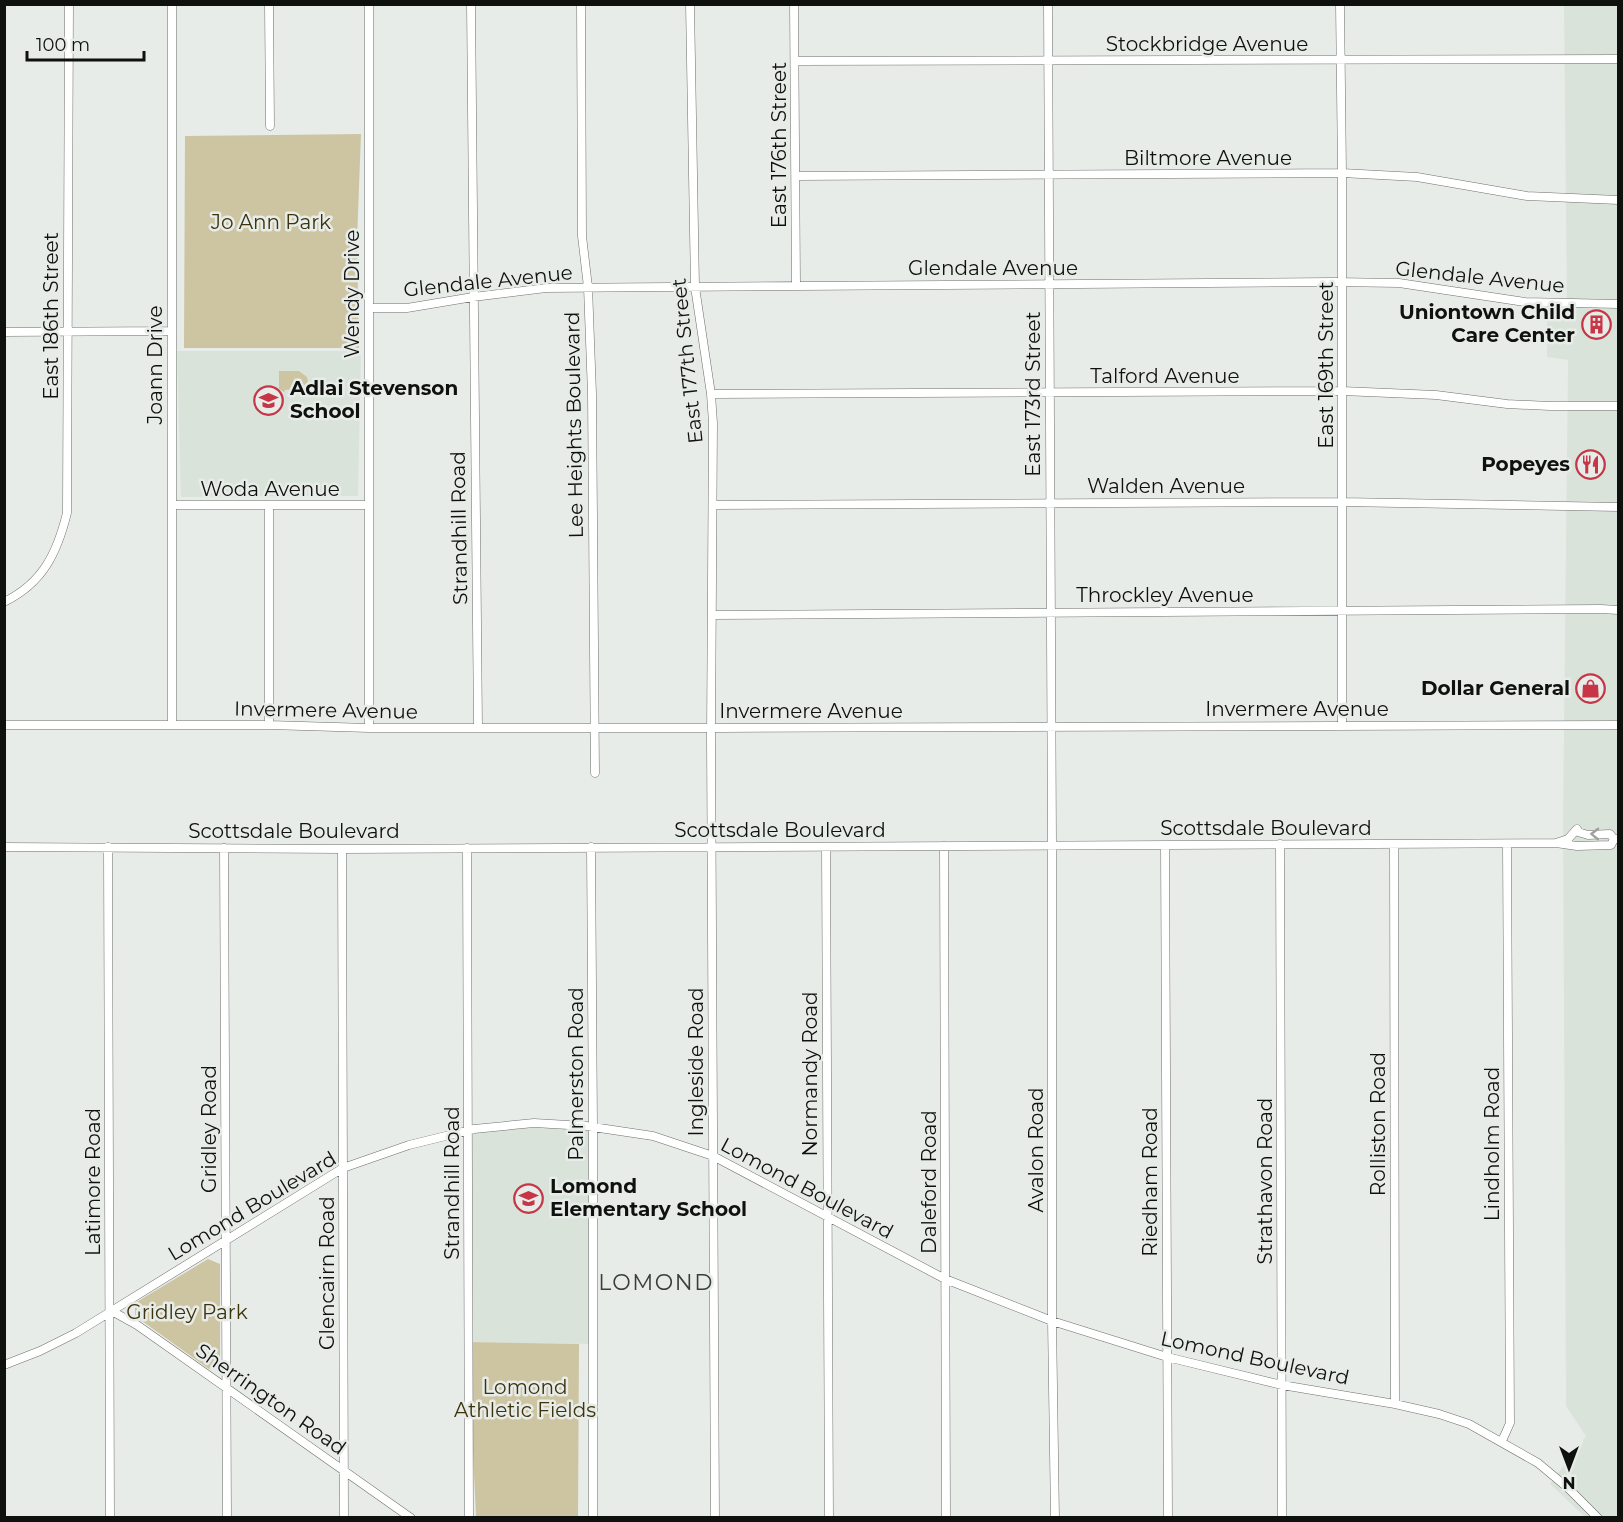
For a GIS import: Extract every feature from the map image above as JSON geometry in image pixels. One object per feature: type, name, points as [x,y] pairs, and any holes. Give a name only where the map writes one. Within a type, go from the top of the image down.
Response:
[{"type":"street","name":"East 186th Street","points":[[4,602],[34,583],[47,565],[60,542],[67,513],[69,4]]},
{"type":"street","name":"Joann Drive","points":[[172,4],[172,725]]},
{"type":"street","points":[[269,4],[270,126]]},
{"type":"street","name":"Wendy Drive","points":[[369,4],[369,728]]},
{"type":"street","name":"Strandhill Road","points":[[471,4],[478,728]]},
{"type":"street","name":"Lee Heights Boulevard","points":[[581,4],[582,237],[588,287],[592,394],[595,772]]},
{"type":"street","name":"East 177th Street","points":[[690,4],[695,287],[711,394],[713,505],[711,786]]},
{"type":"street","name":"East 176th Street","points":[[794,4],[796,285]]},
{"type":"street","name":"East 173rd Street","points":[[1048,4],[1052,783]]},
{"type":"street","name":"East 169th Street","points":[[1340,4],[1342,726]]},
{"type":"street","name":"Stockbridge Avenue","points":[[795,62],[1618,59]]},
{"type":"street","name":"Biltmore Avenue","points":[[796,176],[1342,173],[1417,177],[1527,196],[1618,200]]},
{"type":"street","name":"Glendale Avenue","points":[[369,308],[407,308],[546,288],[1342,282],[1399,283],[1525,302],[1618,304]]},
{"type":"street","points":[[4,332],[172,331]]},
{"type":"street","name":"Talford Avenue","points":[[711,394],[1342,391],[1436,395],[1507,404],[1618,406]]},
{"type":"street","name":"Walden Avenue","points":[[713,505],[1342,502],[1618,507]]},
{"type":"street","name":"Woda Avenue","points":[[172,505],[368,505]]},
{"type":"street","points":[[269,505],[269,725]]},
{"type":"street","name":"Throckley Avenue","points":[[712,615],[1618,610]]},
{"type":"street","name":"Invermere Avenue","points":[[4,725],[269,725],[369,728],[1618,725]]},
{"type":"street","name":"Avalon Road","points":[[1052,783],[1052,1321],[1055,1518]]},
{"type":"street","name":"Ingleside Road","points":[[711,786],[715,1518]]},
{"type":"street","name":"Scottsdale Boulevard","points":[[4,847],[342,849],[1556,843],[1577,846],[1611,845],[1616,839],[1610,834],[1588,835],[1577,830],[1568,839],[1556,843]]},
{"type":"street","name":"Strathavon Road","points":[[1280,844],[1281,1518]]},
{"type":"street","name":"Rolliston Road","points":[[1394,844],[1395,1404]]},
{"type":"street","name":"Lindholm Road","points":[[1502,1441],[1510,1423],[1507,844]]},
{"type":"street","name":"Daleford Road","points":[[944,846],[946,1518]]},
{"type":"street","name":"Riedham Road","points":[[1166,846],[1168,1518]]},
{"type":"street","name":"Latimore Road","points":[[108,847],[110,1518]]},
{"type":"street","name":"Palmerston Road","points":[[591,847],[592,1518]]},
{"type":"street","name":"Normandy Road","points":[[826,847],[829,1518]]},
{"type":"street","name":"Gridley Road","points":[[224,848],[227,1518]]},
{"type":"street","name":"Strandhill Road","points":[[467,848],[469,1518]]},
{"type":"street","name":"Glencairn Road","points":[[342,849],[344,1518]]},
{"type":"street","name":"Lomond Boulevard","points":[[4,1365],[40,1351],[76,1333],[343,1168],[409,1145],[468,1131],[534,1123],[593,1128],[653,1136],[713,1156],[945,1279],[1052,1321],[1167,1357],[1282,1385],[1395,1404],[1459,1421],[1502,1441],[1538,1463],[1568,1488],[1598,1518]]},
{"type":"street","name":"Sherrington Road","points":[[110,1310],[137,1325],[411,1518]]},
{"type":"shaded area","points":[[1564,5],[1618,5],[1618,1517],[1585,1517],[1550,1484],[1586,1436],[1566,1406],[1563,821],[1568,360],[1547,357],[1547,311],[1567,310]]},
{"type":"shaded area","name":"Adlai Stevenson School","points":[[177,351],[361,351],[358,496],[181,497]]},
{"type":"shaded area","points":[[534,1123],[593,1128],[592,1344],[468,1342],[468,1131]]},
{"type":"green space","name":"Jo Ann Park","points":[[361,134],[357,241],[359,348],[184,348],[185,136]]},
{"type":"green space","points":[[279,371],[299,371],[307,377],[308,382],[303,389],[285,390],[284,392],[279,389]]},
{"type":"green space","name":"Gridley Park","points":[[208,1259],[220,1264],[220,1364],[209,1369],[135,1316],[135,1303]]},
{"type":"green space","name":"Lomond Athletic Fields","points":[[468,1342],[579,1344],[578,1517],[476,1517]]},
{"type":"place","name":"Uniontown Child Care Center","points":[[1596,324]]},
{"type":"place","name":"Adlai Stevenson School","points":[[269,400]]},
{"type":"place","name":"Popeyes","points":[[1591,464]]},
{"type":"place","name":"Dollar General","points":[[1591,688]]},
{"type":"place","name":"Lomond Elementary School","points":[[529,1198]]},
{"type":"district","name":"LOMOND","points":[[656,1282]]}]
